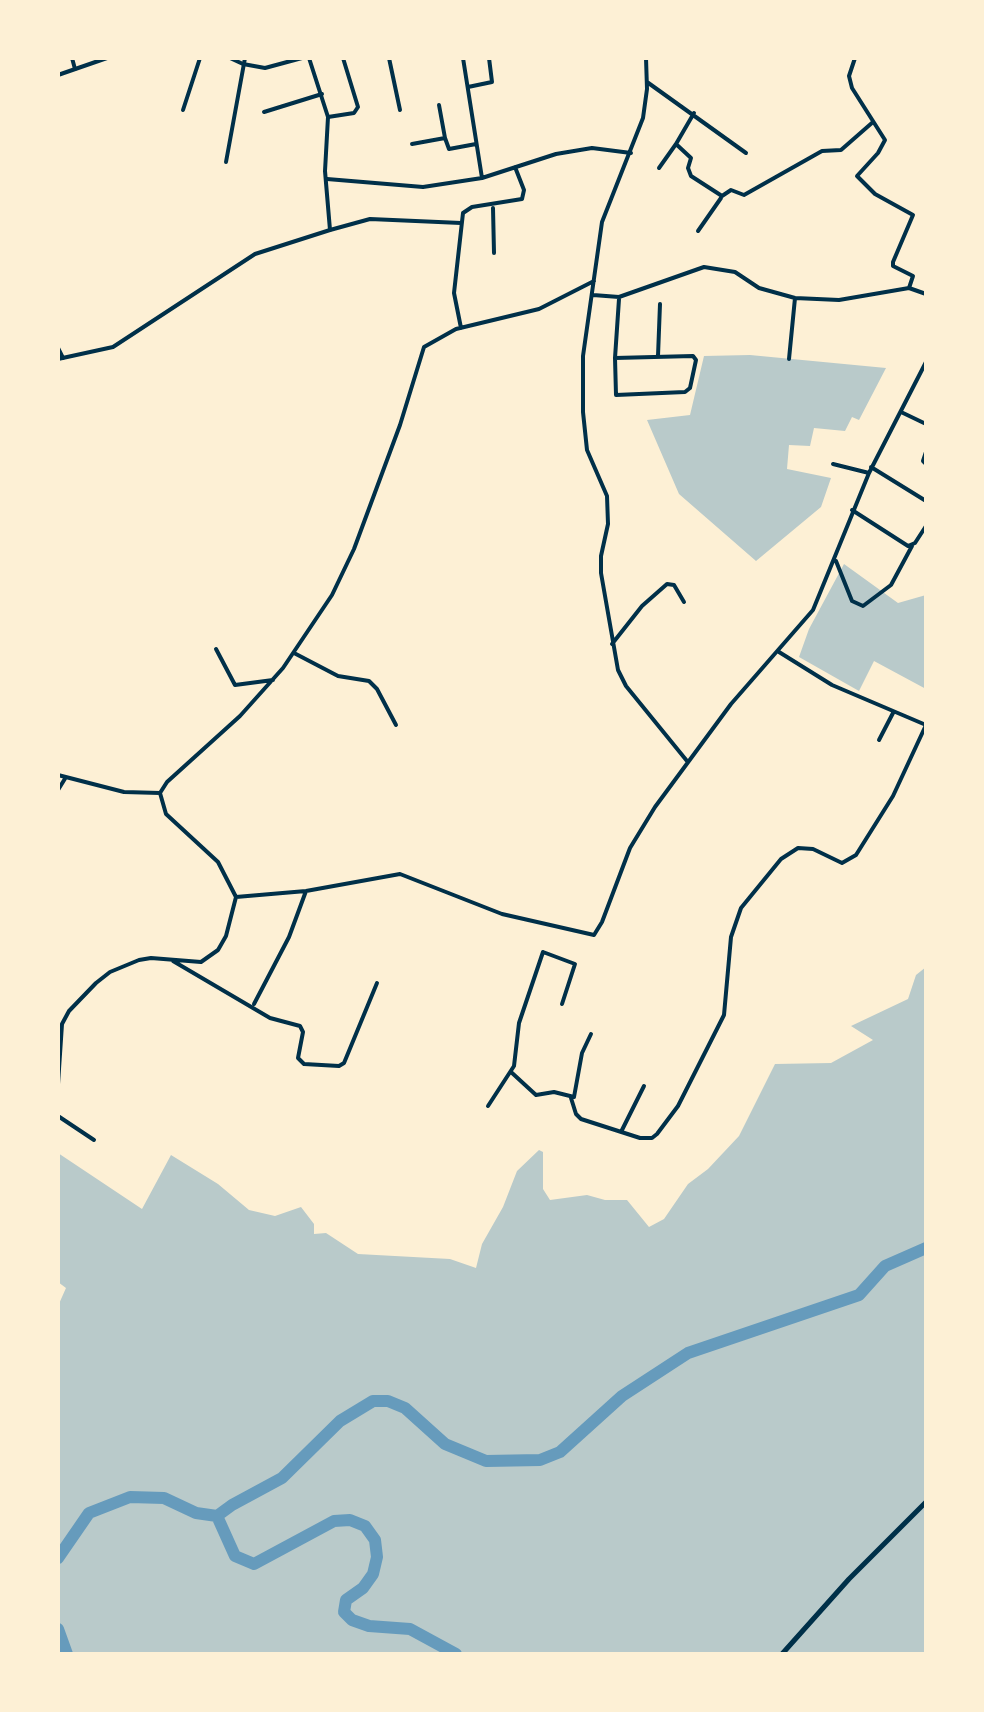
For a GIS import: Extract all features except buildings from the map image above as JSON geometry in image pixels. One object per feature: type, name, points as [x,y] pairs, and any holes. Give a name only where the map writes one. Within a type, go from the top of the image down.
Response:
[{"type":"main road","points":[[782,1654],[926,1502]]},
{"type":"street","points":[[72,58],[74,68]]},
{"type":"street","points":[[58,75],[106,58]]},
{"type":"street","points":[[182,110],[200,58]]},
{"type":"street","points":[[230,58],[265,68],[306,58],[328,117],[326,179],[330,230]]},
{"type":"street","points":[[328,117],[354,113],[358,107],[343,58]]},
{"type":"street","points":[[389,58],[400,110]]},
{"type":"street","points":[[463,58],[482,178]]},
{"type":"street","points":[[468,86],[492,82],[489,58]]},
{"type":"street","points":[[646,58],[642,118],[631,153],[606,205],[582,356],[583,412],[588,450],[608,496],[608,524],[600,556],[618,670],[626,686],[686,761]]},
{"type":"street","points":[[855,58],[849,76],[852,88],[885,140],[857,176],[875,194],[914,215],[893,262],[893,266],[913,276],[909,288]]},
{"type":"street","points":[[226,162],[245,61]]},
{"type":"street","points":[[647,82],[746,153]]},
{"type":"street","points":[[264,112],[322,94]]},
{"type":"street","points":[[438,105],[449,149],[476,144]]},
{"type":"street","points":[[659,168],[694,114]]},
{"type":"street","points":[[698,231],[723,196],[732,190],[744,195],[822,151],[841,150],[874,121]]},
{"type":"street","points":[[412,144],[446,138]]},
{"type":"street","points":[[676,144],[691,158],[690,176],[723,196]]},
{"type":"street","points":[[326,179],[408,187],[482,178],[556,154],[592,148],[631,153]]},
{"type":"street","points":[[460,328],[454,293],[461,223],[468,209],[522,199],[524,190],[515,166]]},
{"type":"street","points":[[493,206],[494,253]]},
{"type":"street","points":[[58,348],[60,358],[113,347],[255,254],[330,230],[370,219],[461,223]]},
{"type":"street","points":[[592,296],[619,297],[704,268],[735,272],[759,288],[796,298],[838,300],[909,288],[926,294]]},
{"type":"street","points":[[58,1084],[59,1034],[69,1011],[110,972],[139,960],[191,963],[210,958],[226,936],[236,897],[218,862],[166,814],[160,793],[273,680],[332,595],[354,549],[400,426],[419,356],[432,341],[460,328],[524,314],[594,281]]},
{"type":"street","points":[[615,358],[695,357],[688,391],[618,396],[614,392],[615,358],[619,297]]},
{"type":"street","points":[[789,358],[796,298]]},
{"type":"street","points":[[658,356],[660,304]]},
{"type":"street","points":[[236,897],[400,874],[502,914],[594,935],[630,848],[686,761],[813,610],[870,470],[926,362]]},
{"type":"street","points":[[901,412],[926,424]]},
{"type":"street","points":[[926,452],[926,464]]},
{"type":"street","points":[[834,464],[870,470],[926,501]]},
{"type":"street","points":[[852,510],[912,546]]},
{"type":"street","points":[[835,558],[852,601],[863,606],[891,584],[926,526]]},
{"type":"street","points":[[612,644],[642,606],[666,584],[674,585],[684,602]]},
{"type":"street","points":[[216,649],[235,685],[273,680]]},
{"type":"street","points":[[571,1098],[581,1118],[647,1139],[657,1134],[678,1106],[718,1032],[727,999],[731,937],[740,908],[781,859],[798,848],[813,850],[835,862],[850,861],[893,796],[926,725],[832,685],[779,652]]},
{"type":"street","points":[[294,653],[338,676],[369,681],[396,725]]},
{"type":"street","points":[[879,740],[893,713]]},
{"type":"street","points":[[58,775],[124,792],[160,793]]},
{"type":"street","points":[[58,790],[66,778]]},
{"type":"street","points":[[252,1006],[289,937],[306,890]]},
{"type":"street","points":[[488,1106],[516,1058],[520,1023],[543,952],[576,964],[562,1004]]},
{"type":"street","points":[[168,959],[270,1018],[300,1026],[300,1062],[339,1066],[346,1060],[377,983]]},
{"type":"street","points":[[571,1098],[576,1094],[582,1053],[591,1034]]},
{"type":"street","points":[[511,1072],[536,1095],[554,1092],[571,1098]]},
{"type":"street","points":[[621,1132],[644,1086]]},
{"type":"street","points":[[58,1116],[94,1140]]},
{"type":"shaded area","points":[[750,355],[886,368],[859,420],[852,417],[845,431],[814,428],[810,446],[789,445],[787,469],[831,478],[821,507],[756,561],[679,494],[647,420],[690,415],[704,356]]},
{"type":"shaded area","points":[[844,564],[898,603],[926,595],[926,689],[874,661],[859,691],[799,657],[809,629]]},
{"type":"shaded area","points":[[926,967],[926,1654],[58,1654],[58,1306],[66,1288],[58,1282],[58,1153],[142,1209],[171,1155],[218,1184],[249,1210],[275,1216],[301,1207],[314,1224],[314,1234],[326,1233],[358,1254],[450,1259],[476,1268],[482,1244],[517,1171],[539,1150],[543,1152],[543,1189],[550,1200],[587,1195],[627,1200],[649,1227],[664,1219],[688,1184],[739,1136],[775,1064],[831,1063],[873,1040],[851,1026],[908,999],[916,975]]},
{"type":"waterway","points":[[58,1558],[89,1513],[130,1497],[164,1498],[196,1513],[217,1516],[282,1478],[340,1421],[373,1401],[388,1401],[405,1408],[445,1444],[486,1461],[540,1460],[560,1452],[622,1396],[688,1353],[859,1295],[885,1266],[926,1248]]},
{"type":"waterway","points":[[217,1516],[235,1556],[254,1564],[334,1521],[350,1520],[365,1526],[375,1540],[373,1574],[363,1588],[346,1600],[344,1612],[352,1620],[369,1626],[410,1629],[456,1654]]},
{"type":"waterway","points":[[58,1629],[67,1654]]}]
